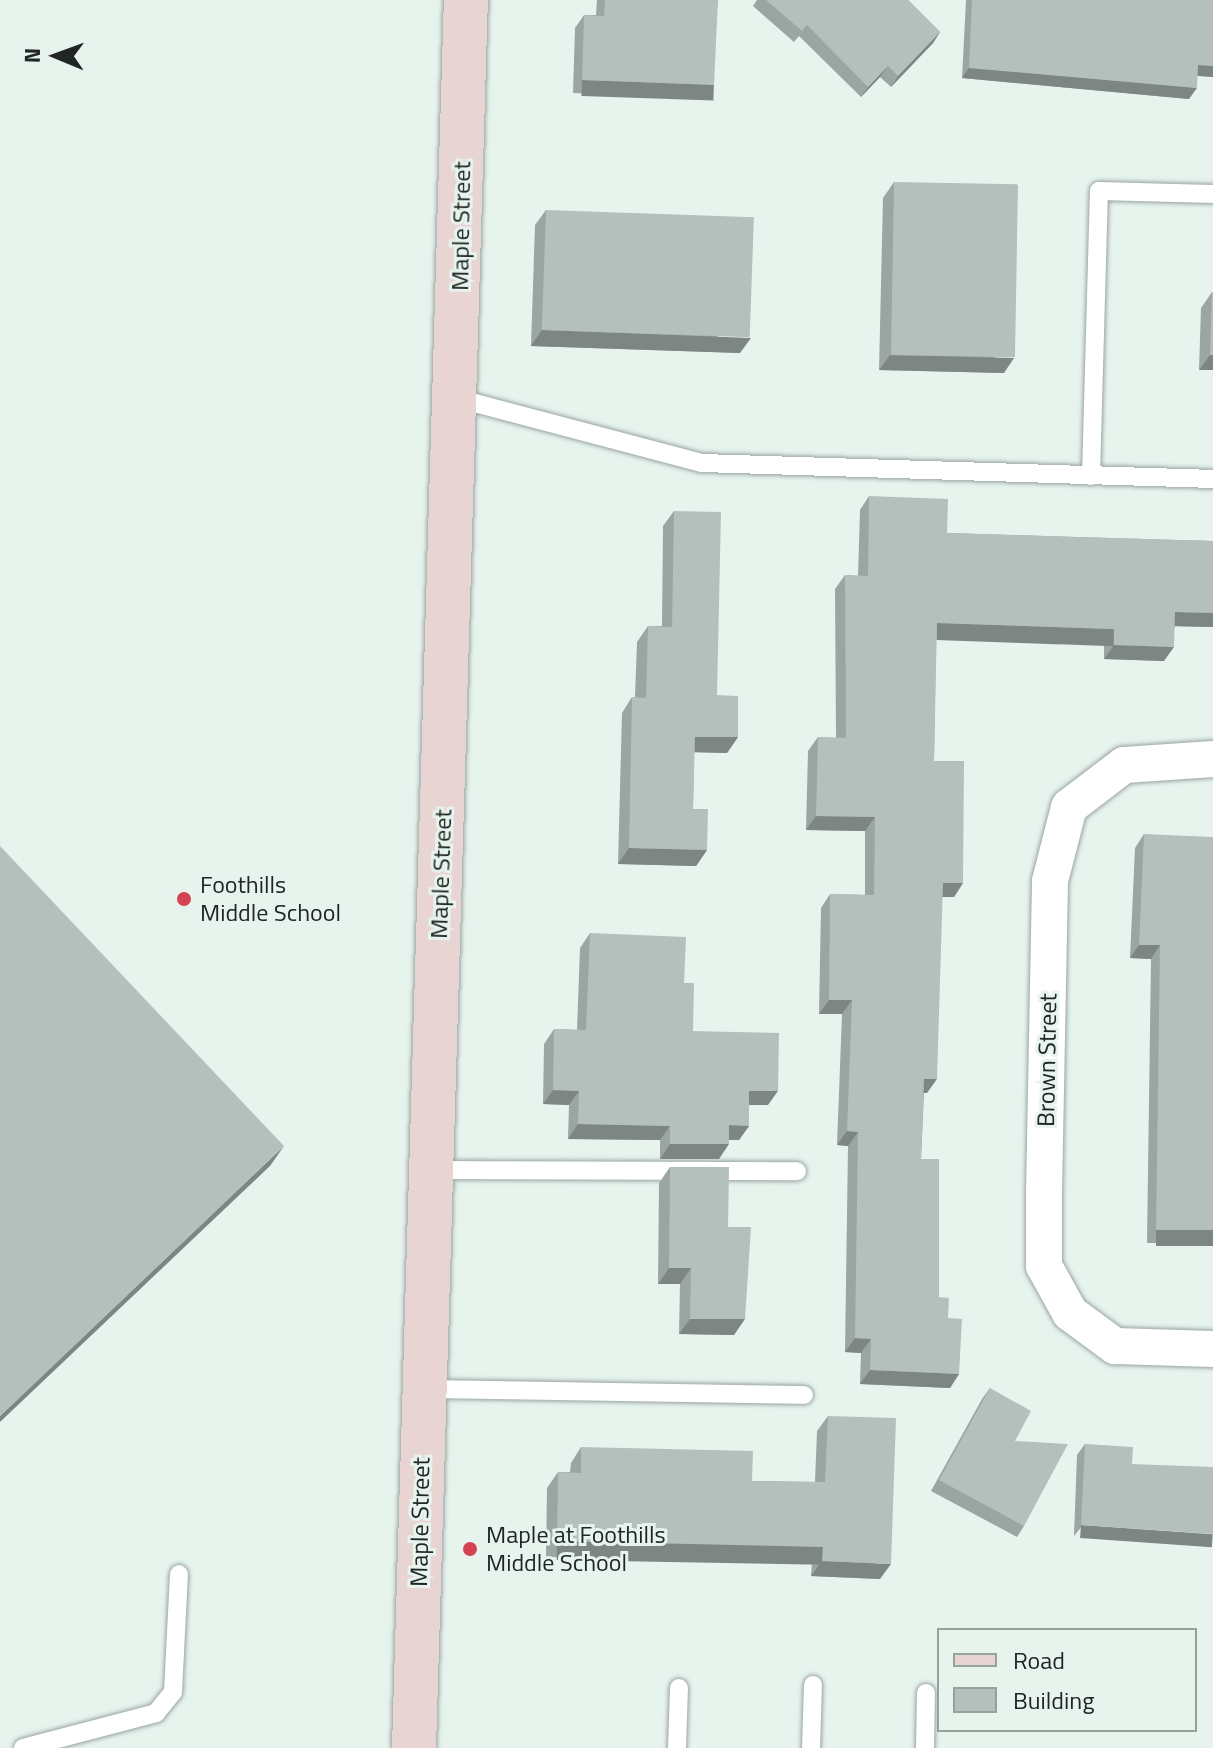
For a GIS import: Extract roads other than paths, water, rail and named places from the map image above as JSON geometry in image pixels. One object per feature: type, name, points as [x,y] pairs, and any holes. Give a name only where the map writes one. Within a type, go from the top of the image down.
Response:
[{"type":"street","name":"Maple Street","points":[[414,1748],[466,0]]},
{"type":"street","name":"Brown Street","points":[[1213,759],[1124,765],[1069,807],[1050,881],[1044,1192],[1044,1266],[1070,1313],[1115,1346],[1213,1349]]},
{"type":"lane","points":[[1091,476],[1099,191],[1213,194]]},
{"type":"lane","points":[[456,398],[702,463],[1213,479]]},
{"type":"lane","points":[[431,1170],[797,1171]]},
{"type":"lane","points":[[423,1389],[804,1395]]},
{"type":"lane","points":[[23,1748],[156,1713],[173,1692],[179,1574]]},
{"type":"lane","points":[[811,1748],[813,1685]]},
{"type":"lane","points":[[677,1748],[679,1688]]},
{"type":"lane","points":[[925,1748],[926,1693]]},
{"type":"place","name":"Foothills Middle School","points":[[184,899]]},
{"type":"place","name":"Maple at Foothills Middle School","points":[[470,1549]]}]
